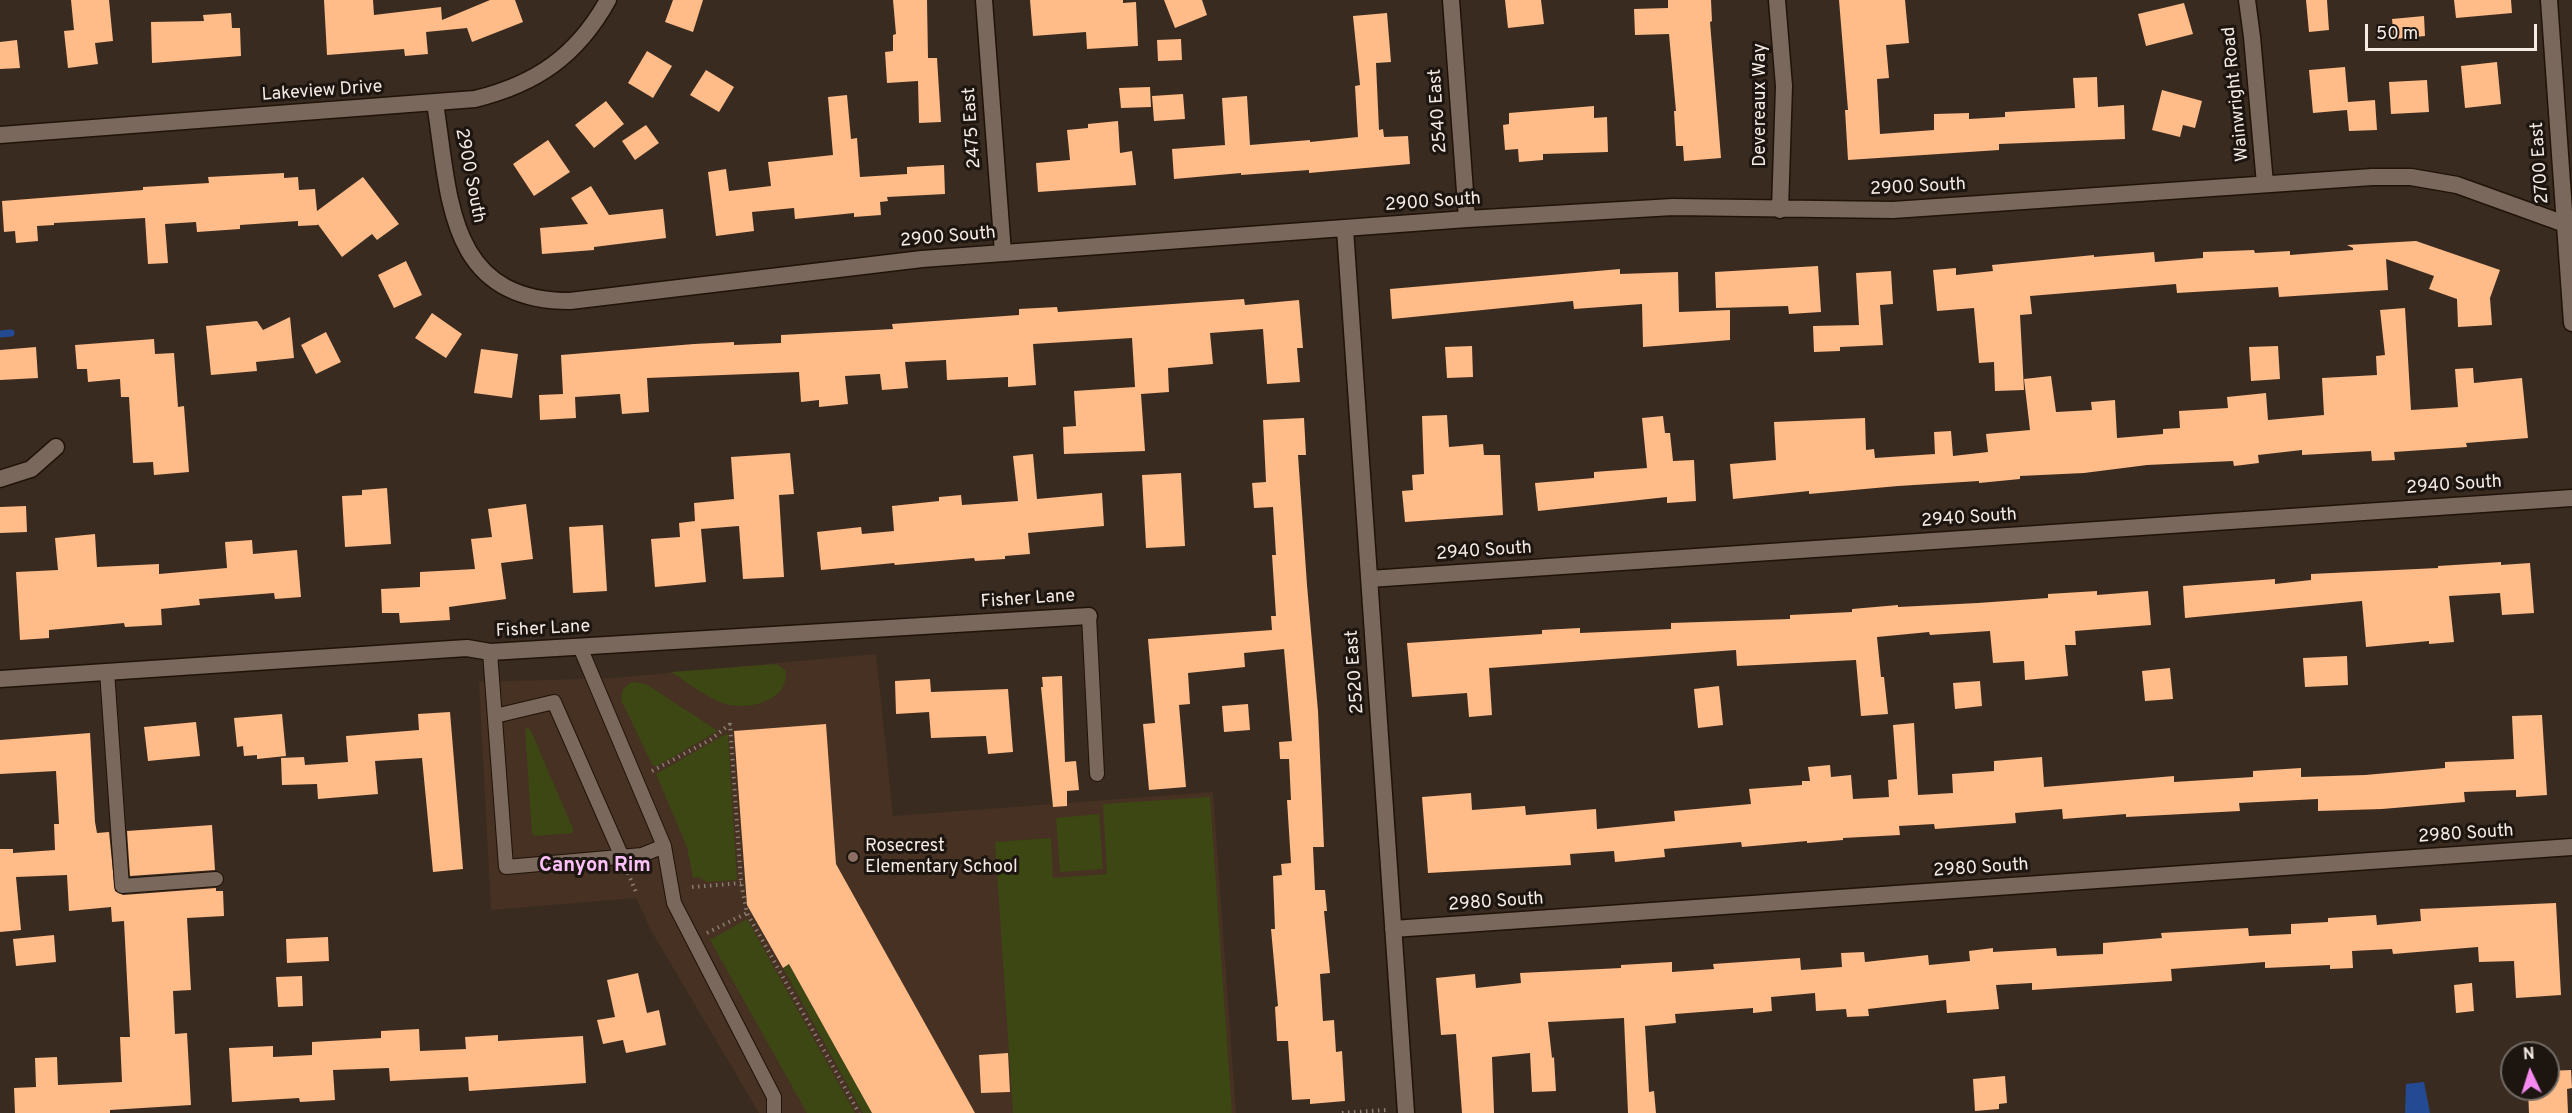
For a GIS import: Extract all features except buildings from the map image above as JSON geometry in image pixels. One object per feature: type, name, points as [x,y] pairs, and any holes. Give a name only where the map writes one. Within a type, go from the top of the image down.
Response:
[{"type":"street","name":"Lakeview Drive","points":[[0,135],[435,104],[484,97],[503,92],[530,80],[556,65],[595,24],[608,0]]},
{"type":"street","name":"2475 East","points":[[984,0],[1003,253]]},
{"type":"street","name":"2540 East","points":[[1450,0],[1467,219]]},
{"type":"street","name":"Devereaux Way","points":[[1778,0],[1784,86],[1780,210]]},
{"type":"street","name":"Wainwright Road","points":[[2247,0],[2265,184]]},
{"type":"street","name":"2700 East","points":[[2549,0],[2572,322]]},
{"type":"street","name":"2900 South","points":[[435,104],[450,197],[465,248],[478,266],[495,282],[534,299],[570,301],[835,268],[1003,253],[1467,219],[1673,207],[1893,210],[2372,177],[2433,179],[2481,193],[2565,224]]},
{"type":"street","name":"2520 East","points":[[1345,229],[1406,1113]]},
{"type":"street","points":[[0,479],[31,469],[56,447]]},
{"type":"street","name":"2940 South","points":[[1369,579],[2572,498]]},
{"type":"street","name":"Fisher Lane","points":[[0,679],[467,648],[490,652],[1089,615]]},
{"type":"street","name":"2980 South","points":[[1393,929],[2572,848]]},
{"type":"lane","points":[[1089,615],[1097,774]]},
{"type":"lane","points":[[580,647],[664,846],[674,903],[774,1097],[774,1113]]},
{"type":"lane","points":[[490,652],[506,867],[642,855],[664,846]]},
{"type":"lane","points":[[106,671],[123,886],[216,879]]},
{"type":"lane","points":[[495,716],[554,702],[622,856]]},
{"type":"path","points":[[650,772],[710,740],[730,723],[741,883],[747,913],[859,1113]]},
{"type":"path","points":[[692,887],[741,883]]},
{"type":"path","points":[[704,935],[747,913]]},
{"type":"path","points":[[1342,1113],[1386,1110]]},
{"type":"shaded area","name":"Rosecrest Elementary School","points":[[876,654],[893,816],[1213,792],[1236,1113],[759,1113],[652,932],[636,898],[491,910],[479,682],[613,678]]},
{"type":"green space","points":[[777,664],[786,671],[785,682],[780,691],[764,702],[742,706],[715,700],[671,672]]},
{"type":"green space","points":[[632,682],[646,684],[718,731],[657,766],[653,766],[621,700],[623,689]]},
{"type":"green space","points":[[530,729],[574,831],[572,833],[535,836],[532,834],[525,730]]},
{"type":"green space","points":[[726,734],[728,735],[737,880],[707,882],[698,877],[693,878],[687,847],[656,774]]},
{"type":"green space","points":[[1210,797],[1232,1113],[1013,1113],[995,842],[1051,838],[1053,878],[1107,874],[1103,804]]},
{"type":"green space","points":[[1099,814],[1103,869],[1060,872],[1056,818]]},
{"type":"green space","points":[[747,919],[855,1113],[807,1113],[710,940]]},
{"type":"green space","points":[[789,964],[872,1113],[863,1113],[783,968]]},
{"type":"water","points":[[2424,1082],[2430,1113],[2405,1113],[2406,1084]]},
{"type":"waterway","points":[[0,334],[11,333]]},
{"type":"place","name":"Rosecrest Elementary School","points":[[853,857]]},
{"type":"district","name":"Canyon Rim","points":[[595,867]]}]
